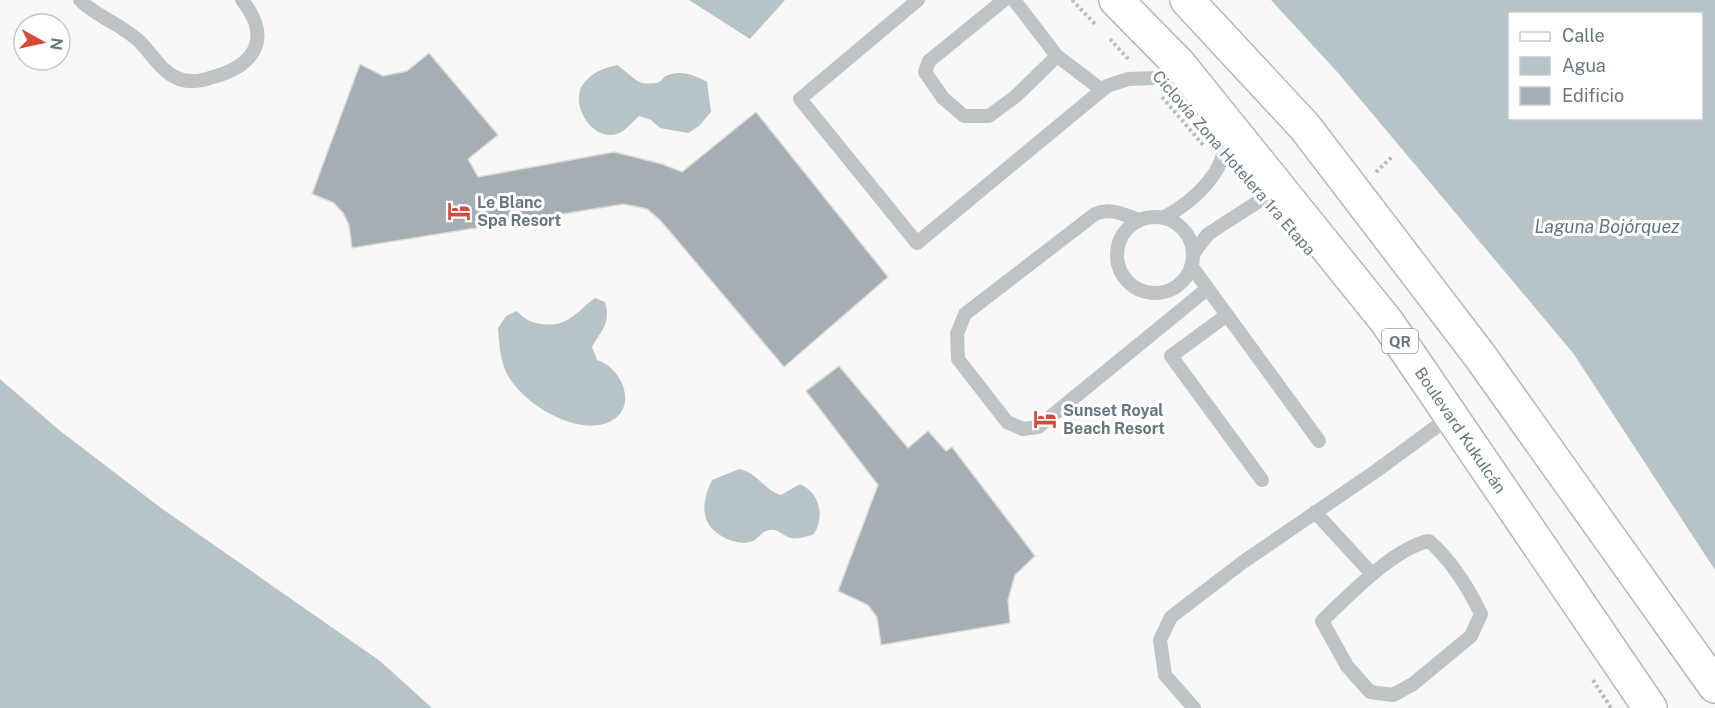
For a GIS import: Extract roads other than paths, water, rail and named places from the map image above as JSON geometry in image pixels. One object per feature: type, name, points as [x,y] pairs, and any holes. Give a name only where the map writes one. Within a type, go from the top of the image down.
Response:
[{"type":"main road","name":"Boulevard Kukulcán","points":[[1116,0],[1189,77],[1387,322],[1650,708]]},
{"type":"main road","points":[[1187,0],[1305,127],[1480,356],[1715,686]]},
{"type":"lane","points":[[80,0],[141,42],[155,60],[177,78],[200,81],[230,73],[250,58],[257,42],[256,21],[242,0]]},
{"type":"lane","points":[[918,0],[800,99],[918,243],[1107,86],[1128,79],[1144,77],[1189,77]]},
{"type":"lane","points":[[1004,0],[930,62],[925,72],[943,98],[964,116],[989,116],[1016,96],[1057,56]]},
{"type":"lane","points":[[1014,0],[1057,56],[1102,90]]},
{"type":"lane","points":[[1163,218],[1179,210],[1195,197],[1220,164],[1226,142],[1219,114]]},
{"type":"lane","points":[[1279,188],[1208,234],[1192,260],[1186,278],[1166,292],[1154,294],[1142,292],[1123,277],[1118,265],[1117,252],[1120,240],[1127,229],[1140,220],[1150,217],[1163,218],[1175,223],[1185,232],[1191,242],[1192,260],[1207,289],[1319,441]]},
{"type":"lane","points":[[1140,220],[1111,210],[1095,214],[965,314],[957,334],[958,359],[1007,422],[1023,429],[1038,427],[1207,289]]},
{"type":"lane","points":[[1227,315],[1171,356],[1262,480]]},
{"type":"lane","points":[[1194,708],[1165,675],[1160,640],[1171,617],[1243,562],[1451,416]]},
{"type":"lane","points":[[1315,512],[1372,574]]},
{"type":"lane","points":[[1429,541],[1469,587],[1481,614],[1472,636],[1413,684],[1393,695],[1370,693],[1347,666],[1322,621],[1372,574],[1418,543],[1429,541]]},
{"type":"water","points":[[689,0],[785,0],[750,39]]},
{"type":"water","name":"Laguna Bojórquez","points":[[1271,0],[1715,0],[1715,570],[1573,353],[1339,74]]},
{"type":"water","points":[[617,65],[644,83],[657,83],[676,73],[703,79],[707,82],[711,112],[699,126],[688,133],[660,128],[651,120],[639,116],[620,133],[608,135],[599,132],[585,119],[579,101],[580,91],[584,83],[595,73]]},
{"type":"water","points":[[595,298],[605,302],[607,316],[592,347],[597,360],[606,364],[620,380],[625,399],[618,416],[609,422],[581,425],[566,421],[536,405],[513,384],[502,362],[498,328],[506,316],[517,311],[534,323],[558,324],[571,318]]},
{"type":"water","points":[[0,379],[59,430],[161,508],[380,661],[432,708],[0,708]]},
{"type":"water","points":[[739,469],[751,474],[775,493],[781,495],[800,484],[807,488],[819,506],[819,520],[814,534],[794,538],[776,530],[770,530],[753,541],[744,543],[718,534],[707,522],[705,498],[712,480]]},
{"type":"place","name":"Le Blanc Spa Resort","points":[[459,211]]},
{"type":"place","name":"Sunset Royal Beach Resort","points":[[1045,419]]}]
